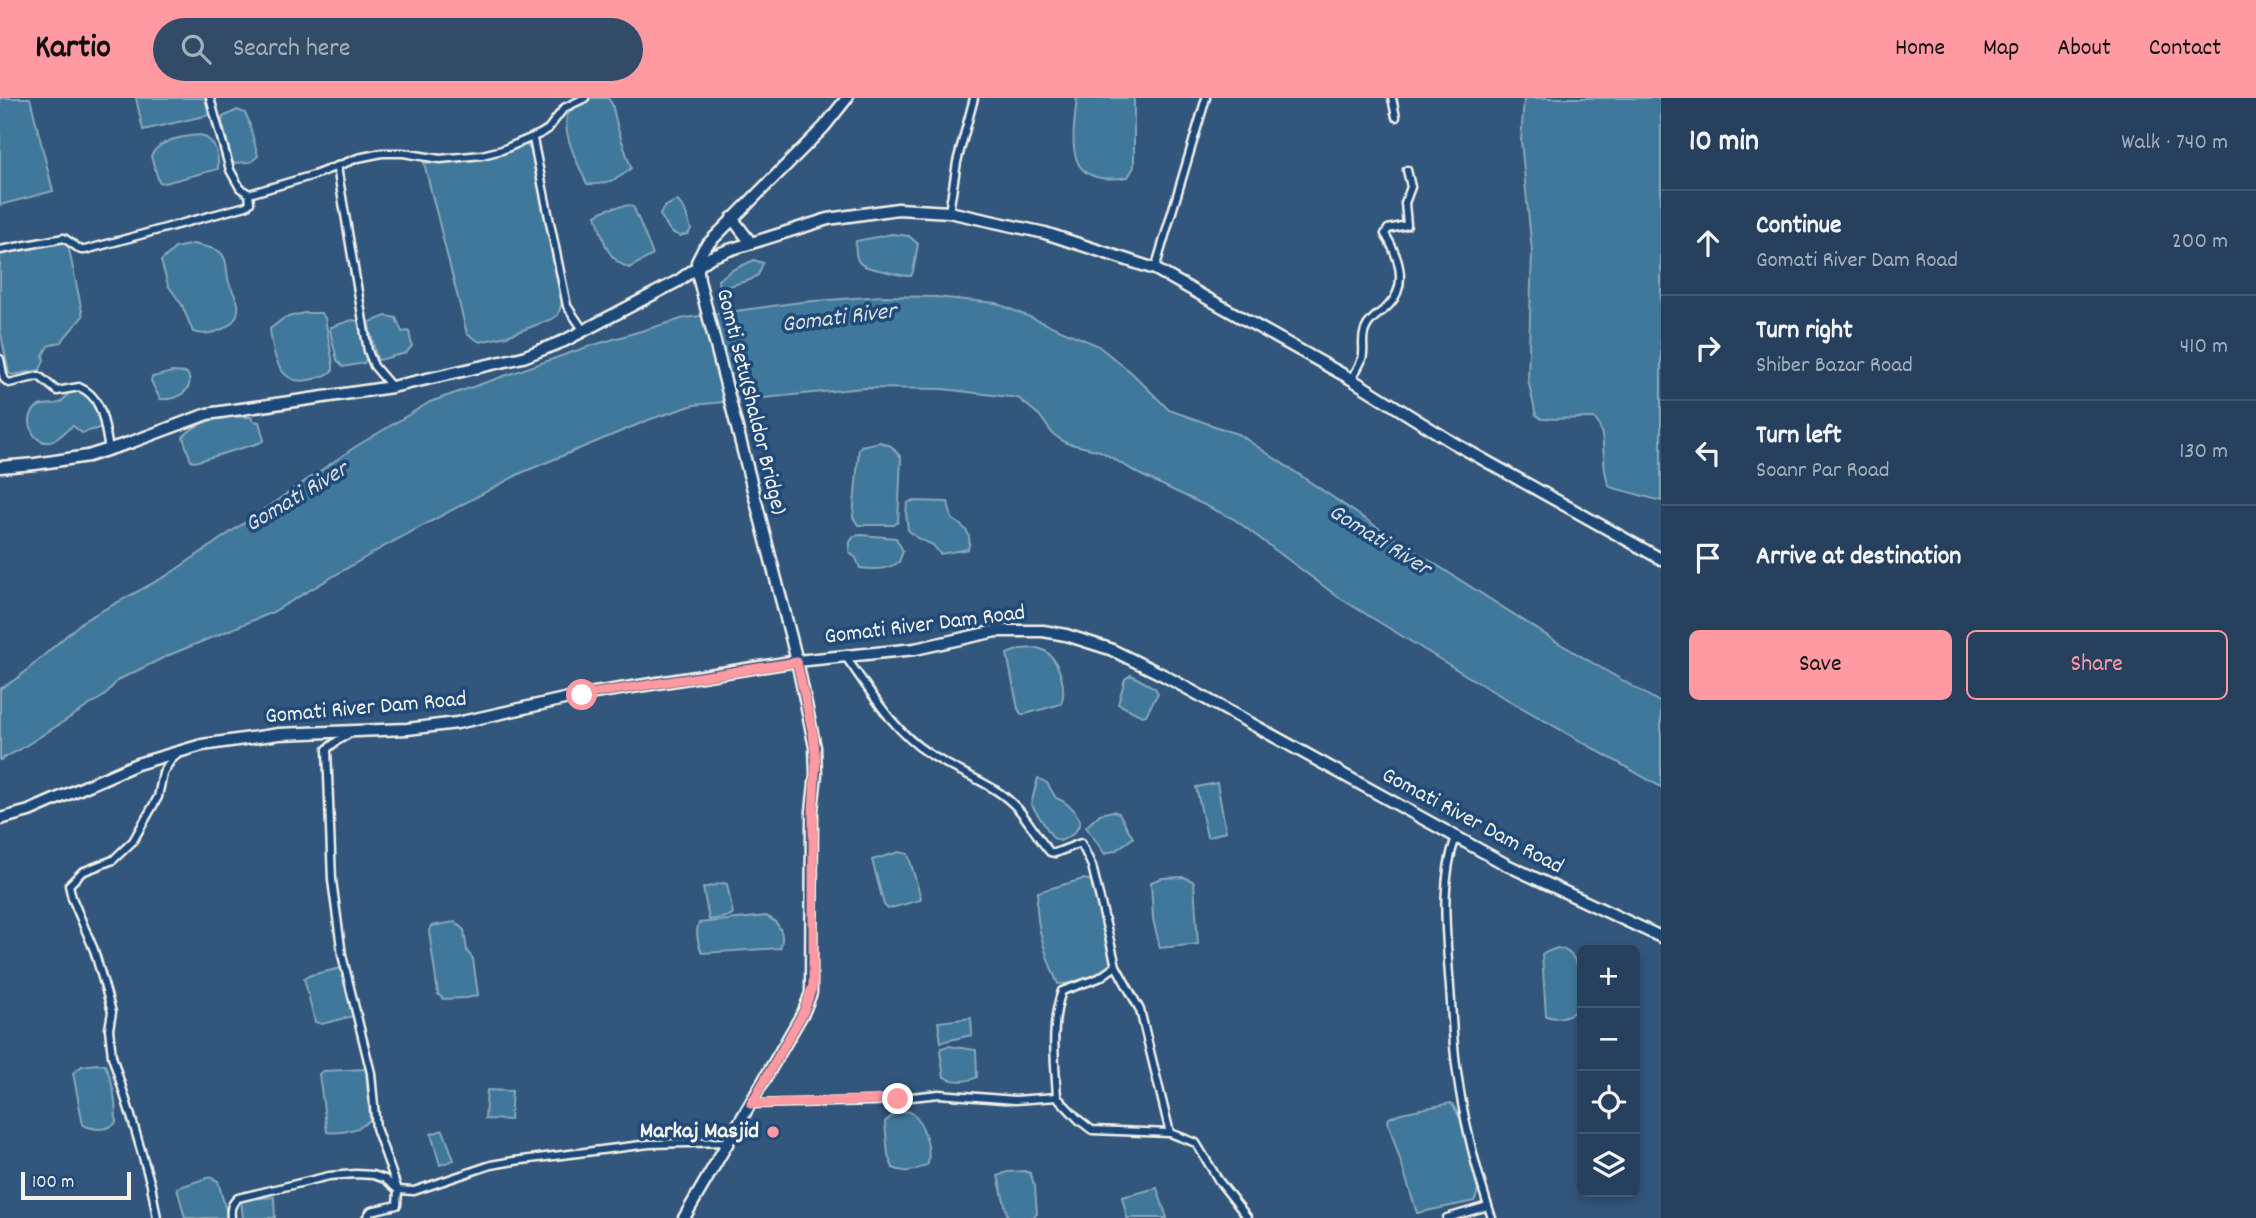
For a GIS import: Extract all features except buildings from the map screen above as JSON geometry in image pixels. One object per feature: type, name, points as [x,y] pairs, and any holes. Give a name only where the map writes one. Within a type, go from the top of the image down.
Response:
[{"type":"street","points":[[0,250],[64,238],[85,250],[246,206],[250,203],[249,194],[240,188],[230,170],[210,98]]},
{"type":"street","points":[[249,194],[382,153],[403,153],[440,159],[482,155],[533,139],[548,129],[564,108],[585,98]]},
{"type":"street","points":[[696,268],[704,248],[816,135],[847,98]]},
{"type":"street","points":[[950,212],[957,162],[974,99],[965,98]]},
{"type":"street","points":[[1155,268],[1206,98]]},
{"type":"street","points":[[1392,98],[1396,117]]},
{"type":"street","points":[[533,139],[564,293],[571,314],[584,331]]},
{"type":"street","points":[[337,167],[368,351],[374,366],[392,387]]},
{"type":"street","points":[[1351,379],[1363,357],[1361,345],[1366,328],[1399,291],[1398,260],[1385,234],[1388,229],[1407,225],[1405,203],[1411,187],[1406,170]]},
{"type":"street","points":[[0,467],[88,456],[207,414],[392,387],[523,357],[564,341],[678,281],[711,257],[828,219],[898,209],[950,212],[1045,233],[1155,268],[1351,379],[1452,442],[1661,559]]},
{"type":"street","points":[[732,218],[751,243]]},
{"type":"street","name":"Gomti Setu(Shaldor Bridge)","points":[[684,1218],[804,1011],[813,985],[813,811],[816,760],[797,662],[696,268]]},
{"type":"street","points":[[0,359],[4,379],[9,383],[39,376],[57,391],[79,387],[93,395],[100,409],[109,449]]},
{"type":"street","name":"Gomati River Dam Road","points":[[0,819],[29,811],[110,774],[183,750],[279,734],[407,729],[457,723],[582,695],[797,662],[915,649],[996,631],[1043,631],[1087,640],[1163,675],[1531,877],[1661,937]]},
{"type":"street","points":[[845,656],[877,703],[908,737],[928,754],[981,781],[1002,796],[1018,809],[1051,852],[1055,853],[1081,842],[1092,866],[1116,966],[1140,1010],[1170,1133]]},
{"type":"street","points":[[358,730],[327,749],[332,880],[342,955],[371,1073],[376,1128],[398,1190],[397,1205],[371,1211],[366,1218]]},
{"type":"street","points":[[157,1218],[135,1127],[112,1056],[109,1029],[112,1012],[94,950],[69,885],[82,872],[113,860],[133,841],[158,797],[163,773],[183,750]]},
{"type":"street","points":[[1456,837],[1447,864],[1446,898],[1456,1069],[1467,1125],[1492,1218]]},
{"type":"street","points":[[1116,966],[1098,978],[1062,991],[1057,1005],[1054,1035],[1058,1097],[1092,1130],[1170,1133],[1196,1143],[1219,1181],[1248,1218]]},
{"type":"street","points":[[751,1104],[875,1101],[939,1094],[1015,1100],[1058,1097]]},
{"type":"street","points":[[231,1218],[230,1209],[238,1198],[329,1176],[373,1175],[385,1179],[398,1190],[414,1191],[491,1165],[514,1161],[649,1144],[728,1142]]},
{"type":"street","points":[[1447,1218],[1488,1206]]},
{"type":"water","points":[[0,98],[30,98],[53,191],[0,205]]},
{"type":"water","points":[[136,98],[205,98],[209,115],[143,130]]},
{"type":"water","points":[[591,98],[608,98],[612,104],[631,168],[610,181],[599,184],[587,184],[569,139],[566,121],[572,109]]},
{"type":"water","points":[[1077,98],[1134,98],[1134,167],[1128,177],[1107,179],[1092,176],[1082,169],[1074,146]]},
{"type":"water","points":[[1524,98],[1661,98],[1661,501],[1610,487],[1605,470],[1601,432],[1594,418],[1542,419],[1536,415],[1528,380],[1532,251],[1521,141]]},
{"type":"water","points":[[237,110],[245,113],[248,119],[258,156],[251,162],[233,163],[222,122],[223,117]]},
{"type":"water","points":[[201,135],[210,141],[215,149],[218,169],[165,183],[159,182],[151,156],[155,150],[173,139]]},
{"type":"water","points":[[526,144],[531,150],[562,302],[558,315],[552,319],[507,336],[480,342],[467,334],[424,163],[481,158]]},
{"type":"water","points":[[677,200],[685,210],[691,229],[688,234],[680,236],[671,232],[660,215],[663,208]]},
{"type":"water","points":[[629,205],[634,208],[653,255],[629,268],[610,253],[596,215],[607,209]]},
{"type":"water","points":[[892,234],[909,236],[918,244],[911,276],[867,267],[859,262],[856,241]]},
{"type":"water","points":[[67,240],[83,316],[61,342],[48,346],[40,370],[12,375],[9,373],[0,330],[0,253]]},
{"type":"water","points":[[193,244],[214,249],[223,255],[238,304],[235,319],[230,325],[216,332],[193,332],[182,305],[168,285],[161,261],[175,248]]},
{"type":"water","points":[[754,260],[763,263],[758,275],[719,289],[718,280]]},
{"type":"water","name":"Gomati River","points":[[882,296],[936,297],[996,303],[1097,345],[1132,373],[1169,410],[1240,435],[1557,642],[1661,703],[1661,787],[1482,685],[1338,597],[1234,519],[1141,475],[1100,451],[1066,443],[1053,434],[1039,415],[1018,398],[943,389],[863,388],[694,405],[651,419],[521,473],[383,547],[271,613],[167,656],[118,680],[104,696],[0,760],[0,689],[19,677],[83,621],[168,575],[355,447],[430,402],[587,347],[685,318],[801,302]]},
{"type":"water","points":[[304,313],[321,313],[325,318],[333,370],[321,377],[302,381],[292,379],[280,368],[270,329],[284,318]]},
{"type":"water","points":[[386,316],[396,318],[402,332],[409,331],[412,346],[406,353],[379,360],[369,326],[370,322]]},
{"type":"water","points":[[352,320],[358,321],[360,325],[366,359],[364,363],[343,367],[337,360],[330,331],[331,327]]},
{"type":"water","points":[[172,372],[187,373],[189,385],[178,396],[160,399],[151,381],[152,377]]},
{"type":"water","points":[[72,390],[85,394],[94,402],[103,427],[82,433],[73,426],[53,441],[43,442],[38,439],[30,422],[34,410],[41,405],[61,402]]},
{"type":"water","points":[[220,417],[251,417],[253,421],[259,422],[264,440],[191,461],[183,437],[200,424]]},
{"type":"water","points":[[880,442],[891,446],[901,457],[898,522],[894,525],[858,525],[853,517],[859,449],[861,446]]},
{"type":"water","points":[[911,501],[948,502],[952,519],[969,535],[968,549],[940,554],[933,545],[917,538],[908,530],[907,504]]},
{"type":"water","points":[[854,536],[896,538],[903,551],[899,562],[880,569],[860,568],[856,558],[849,552]]},
{"type":"water","points":[[1037,648],[1047,652],[1056,664],[1063,684],[1063,698],[1061,704],[1022,715],[1018,709],[1007,654],[1020,649]]},
{"type":"water","points":[[1131,675],[1155,688],[1158,693],[1146,715],[1142,716],[1118,704],[1125,679]]},
{"type":"water","points":[[1038,778],[1047,783],[1056,798],[1073,809],[1080,820],[1078,828],[1060,841],[1053,838],[1031,804]]},
{"type":"water","points":[[1217,783],[1226,831],[1207,837],[1196,787]]},
{"type":"water","points":[[1113,811],[1119,813],[1133,838],[1105,854],[1086,827],[1100,814]]},
{"type":"water","points":[[899,852],[908,854],[921,898],[888,909],[884,905],[872,860]]},
{"type":"water","points":[[1184,877],[1194,882],[1198,944],[1160,948],[1153,919],[1151,882],[1162,878]]},
{"type":"water","points":[[1083,879],[1094,881],[1110,953],[1110,965],[1085,979],[1058,984],[1039,927],[1038,892]]},
{"type":"water","points":[[727,884],[733,914],[709,920],[703,888]]},
{"type":"water","points":[[766,916],[780,929],[780,948],[702,953],[697,930],[699,923]]},
{"type":"water","points":[[455,922],[464,930],[467,951],[473,959],[478,995],[443,999],[438,994],[429,931],[431,926]]},
{"type":"water","points":[[1557,948],[1572,956],[1577,966],[1577,1010],[1556,1018],[1546,1016],[1542,954]]},
{"type":"water","points":[[341,968],[353,1016],[322,1024],[315,1022],[304,978]]},
{"type":"water","points":[[971,1018],[972,1035],[941,1042],[938,1022]]},
{"type":"water","points":[[948,1046],[976,1050],[977,1077],[960,1081],[944,1077],[940,1052],[941,1048]]},
{"type":"water","points":[[105,1065],[111,1079],[116,1123],[96,1129],[83,1125],[73,1073],[82,1066]]},
{"type":"water","points":[[366,1069],[370,1119],[362,1126],[350,1130],[327,1132],[319,1074],[323,1071]]},
{"type":"water","points":[[487,1090],[512,1091],[510,1120],[485,1119]]},
{"type":"water","points":[[1451,1103],[1462,1122],[1472,1152],[1478,1181],[1477,1193],[1474,1201],[1417,1213],[1389,1118]]},
{"type":"water","points":[[909,1111],[919,1121],[925,1135],[928,1164],[915,1170],[902,1171],[893,1168],[888,1155],[885,1122],[894,1114]]},
{"type":"water","points":[[443,1130],[454,1160],[440,1165],[431,1134]]},
{"type":"water","points":[[1007,1172],[1030,1173],[1035,1187],[1037,1214],[1031,1218],[1008,1218],[998,1176]]},
{"type":"water","points":[[210,1177],[218,1181],[228,1218],[185,1218],[177,1188]]},
{"type":"water","points":[[1157,1188],[1167,1218],[1127,1218],[1122,1197]]},
{"type":"water","points":[[274,1197],[275,1218],[243,1218],[241,1200]]},
{"type":"place","name":"Markaj Masjid","points":[[773,1132]]},
{"type":"route","points":[[582,695],[797,662],[816,760],[812,853],[813,985],[804,1011],[751,1104],[898,1099]]}]
